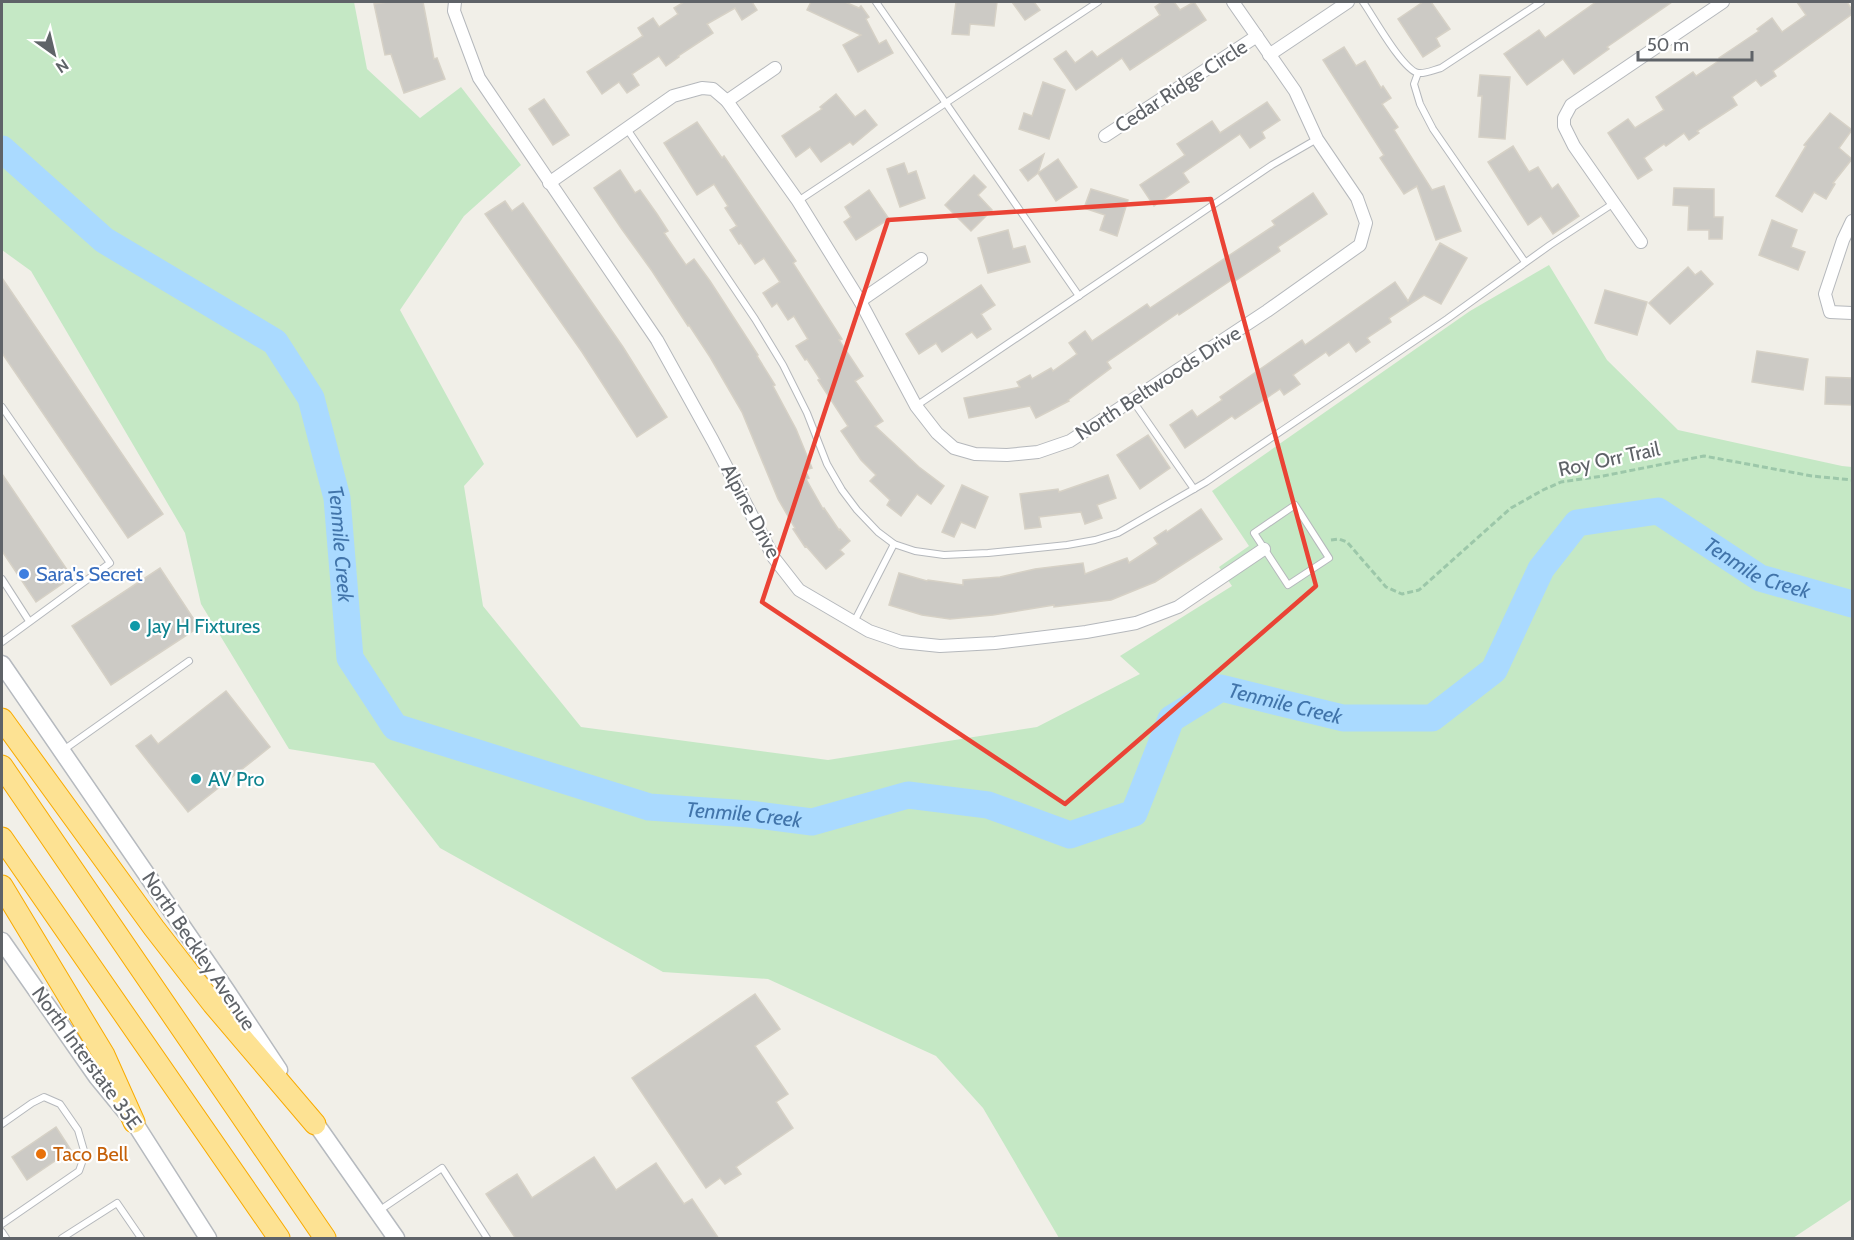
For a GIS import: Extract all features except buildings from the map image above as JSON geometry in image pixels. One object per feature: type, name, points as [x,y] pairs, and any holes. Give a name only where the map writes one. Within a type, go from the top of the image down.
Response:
[{"type":"highway","points":[[2,719],[154,928],[213,1004],[315,1124]]},
{"type":"highway","points":[[2,766],[325,1239]]},
{"type":"highway","points":[[2,838],[279,1239]]},
{"type":"highway","points":[[2,886],[104,1055],[134,1122]]},
{"type":"main road","name":"North Beckley Avenue","points":[[2,664],[226,990],[315,1124],[396,1239]]},
{"type":"main road","name":"North Interstate 35E","points":[[2,941],[97,1077],[134,1122],[208,1239]]},
{"type":"street","name":"Alpine Drive","points":[[455,2],[454,11],[479,78],[657,340],[774,558],[799,590],[869,632],[901,642],[940,646],[995,643],[1086,632],[1136,623],[1178,607],[1264,549]]},
{"type":"street","name":"North Beltwoods Drive","points":[[727,100],[798,201],[860,301],[916,406],[936,433],[954,448],[975,454],[1007,455],[1038,452],[1070,441],[1267,311],[1360,244],[1366,223],[1357,198],[1317,139],[1295,91],[1233,2]]},
{"type":"street","points":[[1269,55],[1348,2]]},
{"type":"street","points":[[1641,242],[1574,146],[1563,126],[1564,118],[1571,105],[1724,2]]},
{"type":"street","name":"Cedar Ridge Circle","points":[[1105,136],[1257,36]]},
{"type":"street","points":[[549,183],[673,96],[702,88],[713,89],[727,100],[776,68]]},
{"type":"street","points":[[1852,221],[1843,240],[1825,294],[1830,312],[1852,313]]},
{"type":"street","points":[[860,301],[921,259]]},
{"type":"lane","points":[[876,2],[1079,296]]},
{"type":"lane","points":[[798,201],[1098,2]]},
{"type":"lane","points":[[1363,2],[1404,64],[1418,73],[1428,73],[1441,68],[1541,2]]},
{"type":"lane","points":[[1418,73],[1414,84],[1420,104],[1433,129],[1525,262]]},
{"type":"lane","points":[[627,129],[761,328],[807,413],[827,464],[842,490],[878,532],[894,544],[915,551],[944,555],[988,553],[1095,540],[1118,533],[1194,489],[1614,203]]},
{"type":"lane","points":[[916,406],[1272,165],[1317,139]]},
{"type":"lane","points":[[1133,400],[1194,489]]},
{"type":"lane","points":[[2,407],[110,563],[2,642]]},
{"type":"lane","points":[[1295,506],[1329,558],[1288,585],[1264,549],[1254,533],[1295,506]]},
{"type":"lane","points":[[854,622],[894,544]]},
{"type":"lane","points":[[2,579],[29,621]]},
{"type":"lane","points":[[61,752],[189,661]]},
{"type":"lane","points":[[2,1124],[44,1097],[60,1104],[78,1130],[85,1154],[79,1171],[2,1224]]},
{"type":"lane","points":[[377,1211],[442,1168],[487,1239]]},
{"type":"lane","points":[[62,1239],[117,1203],[141,1239]]},
{"type":"lane","points":[[2,1232],[6,1239]]},
{"type":"path","name":"Roy Orr Trail","points":[[1320,544],[1339,539],[1347,542],[1386,587],[1402,594],[1419,590],[1512,508],[1561,482],[1704,456],[1812,476],[1852,480]]},
{"type":"highlighted area","points":[[1211,199],[1316,586],[1065,804],[762,602],[888,220]]},
{"type":"green space","points":[[2,2],[354,2],[367,69],[420,118],[461,87],[521,165],[464,216],[400,310],[484,464],[464,486],[483,606],[581,727],[828,760],[1037,727],[1140,674],[1120,656],[1232,586],[1219,567],[1249,546],[1212,491],[1470,311],[1549,265],[1607,360],[1678,430],[1852,467],[1852,1199],[1793,1238],[1059,1238],[983,1108],[936,1056],[768,979],[663,972],[440,848],[374,763],[289,749],[201,604],[185,533],[31,271],[2,250]]},
{"type":"waterway","name":"Tenmile Creek","points":[[2,149],[104,240],[275,342],[311,398],[337,498],[350,658],[395,727],[649,807],[749,814],[812,822],[908,795],[988,805],[1070,835],[1134,813],[1171,719],[1221,688],[1343,718],[1432,718],[1494,670],[1541,569],[1577,523],[1658,511],[1760,578],[1852,604]]},
{"type":"place","name":"Sara's Secret","points":[[24,574]]},
{"type":"place","name":"Jay H Fixtures","points":[[135,626]]},
{"type":"place","name":"AV Pro","points":[[196,779]]},
{"type":"place","name":"Taco Bell","points":[[41,1154]]}]
